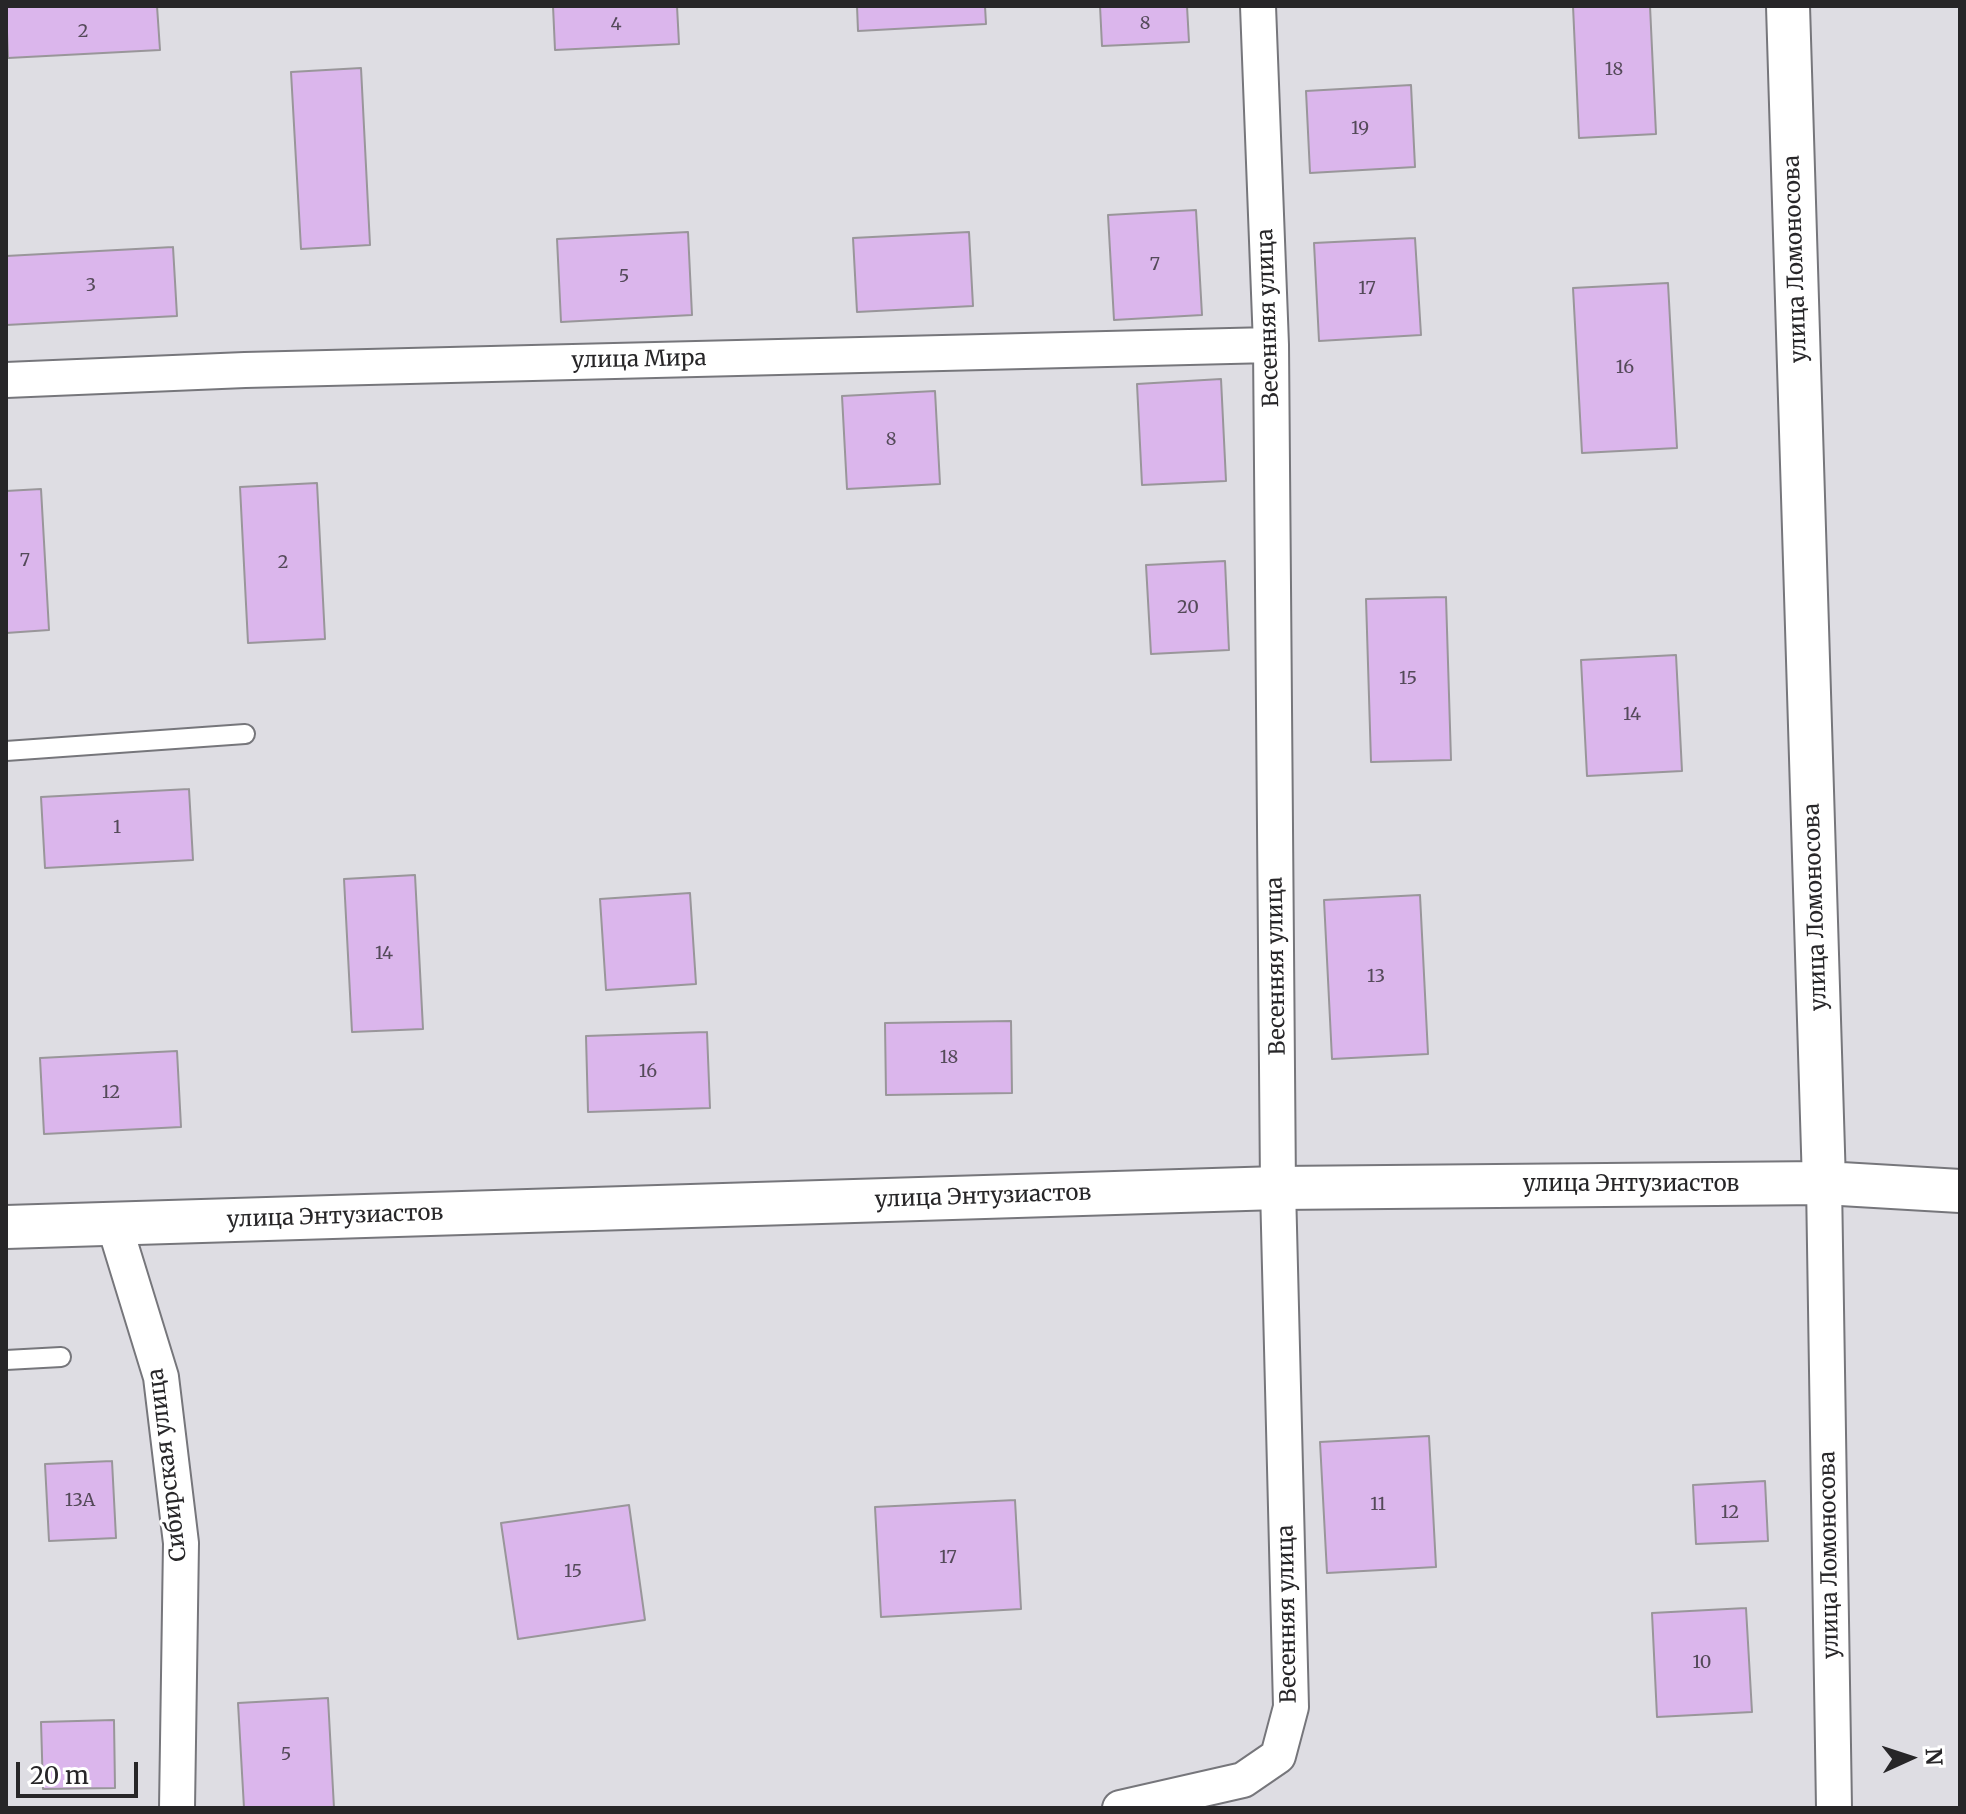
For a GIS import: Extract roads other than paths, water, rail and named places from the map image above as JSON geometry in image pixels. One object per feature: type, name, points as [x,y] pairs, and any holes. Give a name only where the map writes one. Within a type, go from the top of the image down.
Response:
[{"type":"street","name":"Весенняя улица","points":[[1120,1808],[1243,1780],[1278,1756],[1291,1707],[1278,1188],[1271,345],[1258,6]]},
{"type":"street","name":"улица Ломоносова","points":[[1788,6],[1824,1183],[1834,1808]]},
{"type":"street","name":"улица Мира","points":[[6,380],[245,370],[1271,345]]},
{"type":"street","name":"улица Энтузиастов","points":[[6,1227],[1278,1188],[1824,1183],[1960,1191]]},
{"type":"street","name":"Сибирская улица","points":[[114,1224],[161,1377],[181,1543],[177,1808]]},
{"type":"lane","points":[[6,751],[245,734]]},
{"type":"lane","points":[[6,1360],[61,1357]]}]
